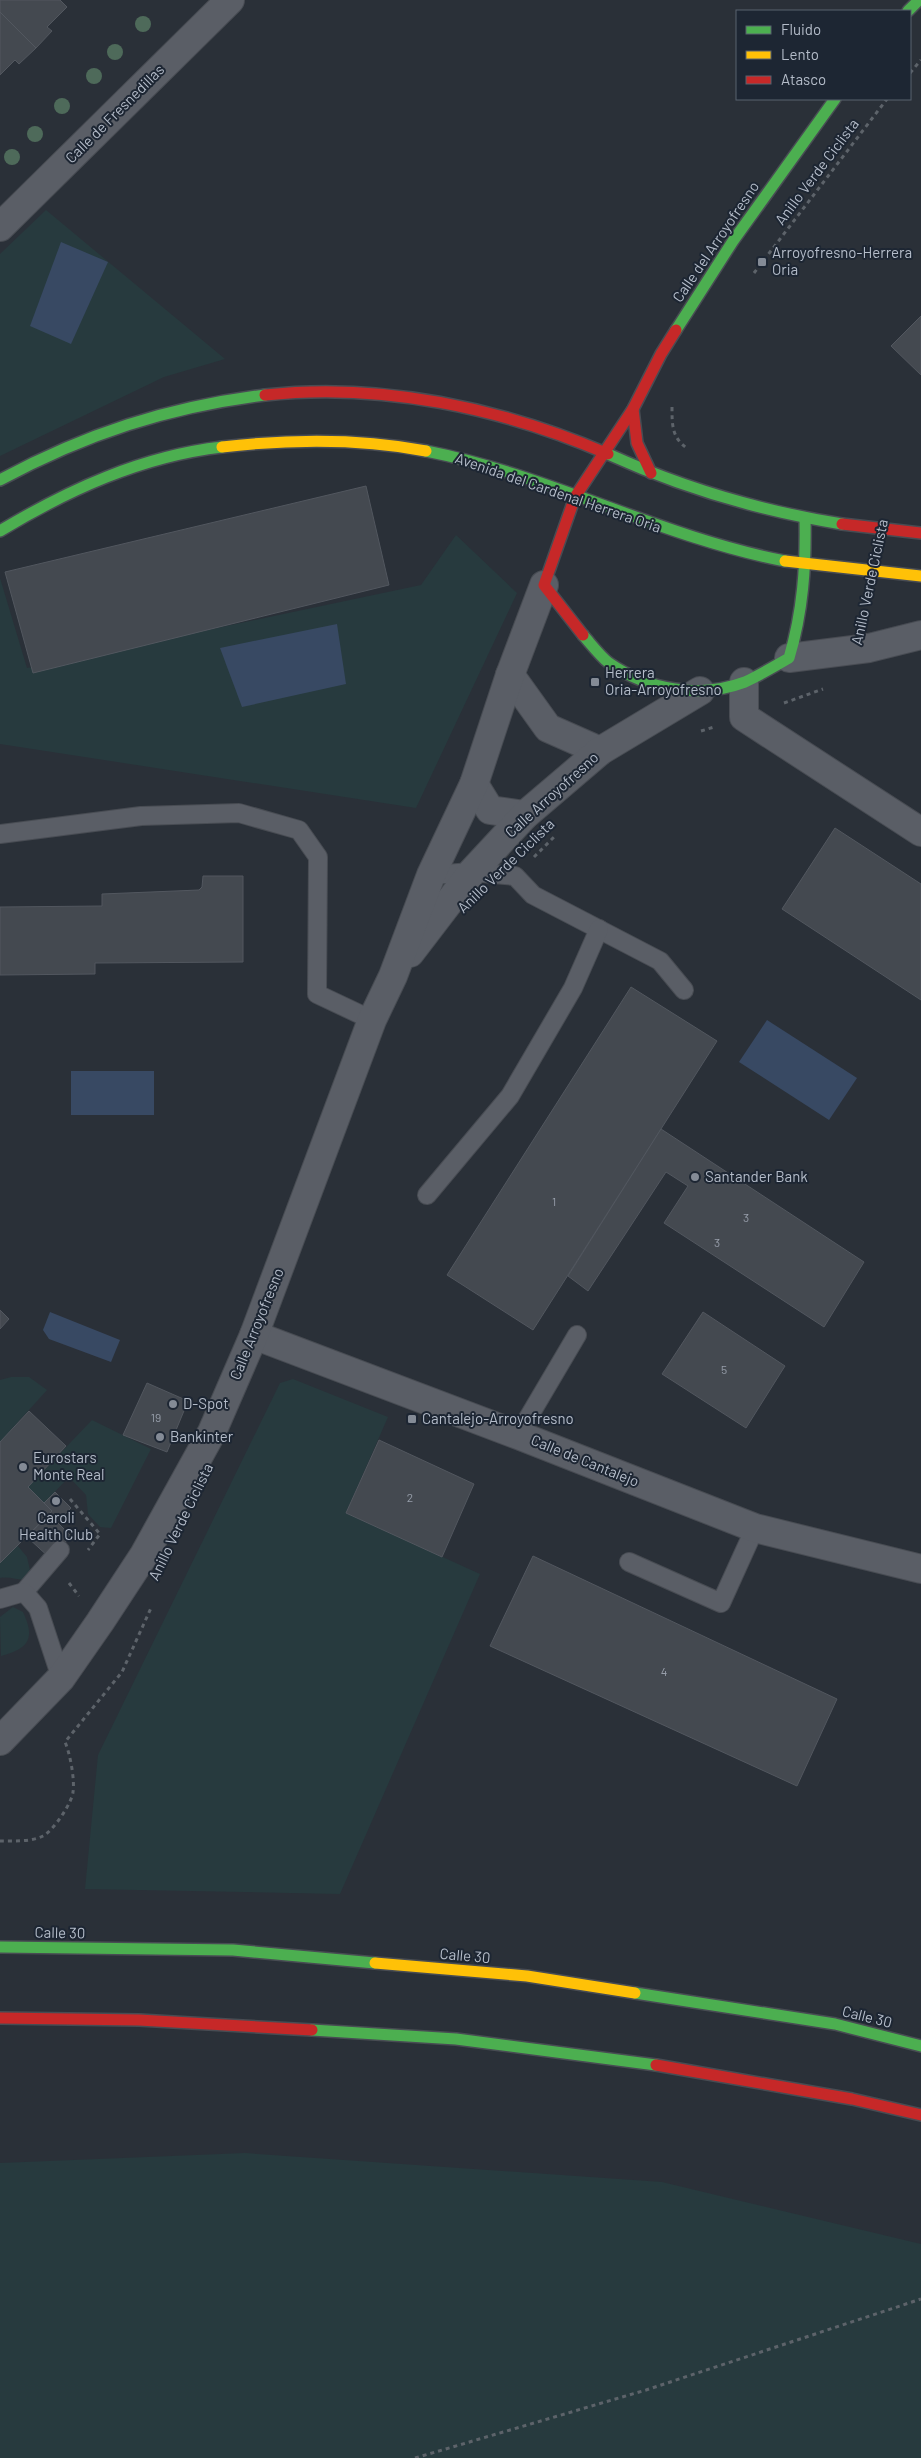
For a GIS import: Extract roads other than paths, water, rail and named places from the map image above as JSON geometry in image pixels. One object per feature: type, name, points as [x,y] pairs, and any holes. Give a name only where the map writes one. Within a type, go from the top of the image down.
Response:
[{"type":"main road","points":[[909,10],[919,0]]},
{"type":"main road","name":"Calle del Arroyofresno","points":[[544,585],[575,497],[633,409],[661,354],[732,241],[834,100]]},
{"type":"main road","points":[[0,480],[29,462],[79,440],[131,422],[185,408],[233,400],[321,392],[372,394],[416,398],[463,407],[553,432],[650,473],[750,504],[805,518],[921,533]]},
{"type":"main road","points":[[633,409],[637,443],[650,473]]},
{"type":"main road","name":"Avenida del Cardenal Herrera Oria","points":[[0,531],[52,499],[102,479],[156,461],[214,448],[291,440],[352,440],[400,444],[497,468],[690,537],[743,552],[806,563],[921,576]]},
{"type":"main road","points":[[544,585],[579,630],[608,662],[666,689],[700,691],[744,682],[789,658],[800,622],[806,563],[805,518]]},
{"type":"main road","name":"Calle 30","points":[[0,1947],[233,1950],[527,1976],[835,2024],[921,2046]]},
{"type":"main road","points":[[0,2018],[139,2020],[456,2039],[668,2066],[852,2099],[921,2115]]},
{"type":"street","name":"Calle de Fresnedillas","points":[[0,227],[230,0]]},
{"type":"street","name":"Calle Arroyofresno","points":[[0,1741],[61,1678],[144,1555],[212,1432],[254,1335],[372,1020],[393,976],[431,874],[474,784],[510,675],[544,585]]},
{"type":"street","points":[[789,658],[869,648],[921,635]]},
{"type":"street","points":[[510,675],[548,728],[600,751]]},
{"type":"street","points":[[744,682],[744,717],[921,832]]},
{"type":"street","name":"Calle Arroyofresno","points":[[393,976],[472,872],[525,815],[600,751],[700,691]]},
{"type":"street","points":[[474,784],[490,810],[525,815]]},
{"type":"street","name":"Calle de Cantalejo","points":[[254,1335],[518,1435],[755,1528],[921,1569]]},
{"type":"lane","points":[[0,834],[141,816],[239,813],[299,830],[318,856],[317,994],[372,1020]]},
{"type":"lane","points":[[431,874],[472,872],[515,876],[533,895],[660,961],[684,990]]},
{"type":"lane","points":[[427,1195],[510,1096],[573,988],[599,929]]},
{"type":"lane","points":[[518,1435],[577,1334]]},
{"type":"lane","points":[[629,1562],[721,1603],[755,1528]]},
{"type":"lane","points":[[0,1599],[24,1592],[60,1550]]},
{"type":"lane","points":[[24,1592],[38,1608],[61,1678]]},
{"type":"water","points":[[61,242],[108,262],[71,344],[30,326]]},
{"type":"water","points":[[337,624],[346,684],[242,707],[220,648]]},
{"type":"water","points":[[767,1020],[857,1078],[829,1120],[739,1062]]},
{"type":"water","points":[[71,1071],[154,1071],[154,1115],[71,1115]]},
{"type":"water","points":[[50,1312],[120,1340],[111,1362],[49,1339],[43,1330]]},
{"type":"place","name":"Arroyofresno-Herrera Oria","points":[[762,262]]},
{"type":"place","name":"Herrera Oria-Arroyofresno","points":[[595,682]]},
{"type":"place","name":"Santander Bank","points":[[695,1177]]},
{"type":"place","name":"D-Spot","points":[[173,1404]]},
{"type":"place","name":"Cantalejo-Arroyofresno","points":[[412,1419]]},
{"type":"place","name":"Bankinter","points":[[160,1437]]},
{"type":"place","name":"Eurostars Monte Real","points":[[23,1467]]},
{"type":"place","name":"Caroli Health Club","points":[[56,1501]]}]
